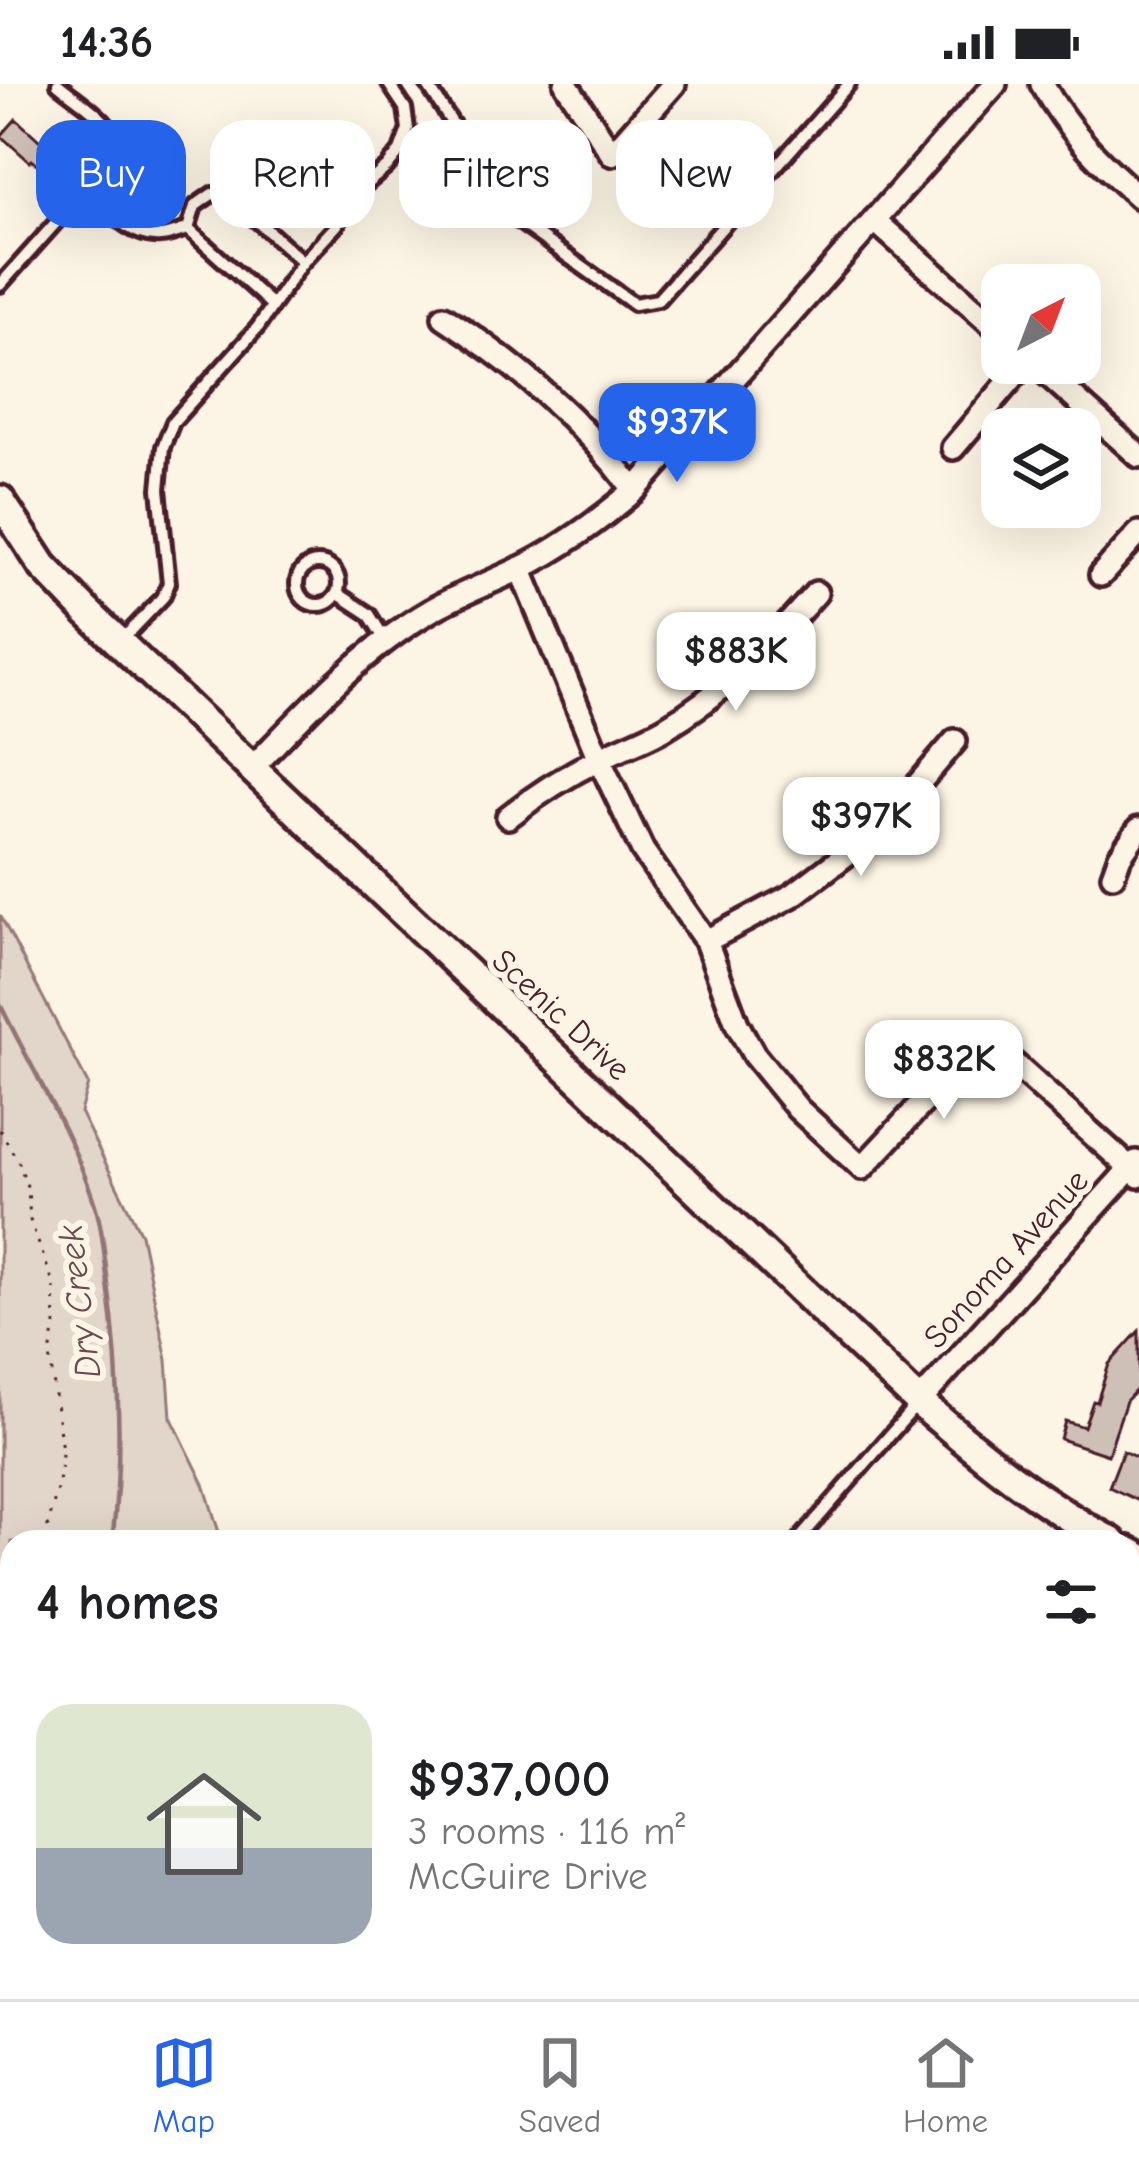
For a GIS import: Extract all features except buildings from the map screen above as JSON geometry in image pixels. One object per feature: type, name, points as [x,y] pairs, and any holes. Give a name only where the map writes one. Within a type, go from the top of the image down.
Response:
[{"type":"main road","name":"Scenic Drive","points":[[0,500],[43,566],[119,643],[919,1402],[996,1467],[1092,1530]]},
{"type":"street","points":[[566,84],[612,154],[674,84]]},
{"type":"street","points":[[251,769],[336,682],[386,641],[430,611],[564,544],[635,490],[995,84]]},
{"type":"street","points":[[1042,84],[1081,142],[1139,197]]},
{"type":"street","points":[[874,220],[981,314]]},
{"type":"street","points":[[443,317],[529,377],[608,455],[635,490]]},
{"type":"street","points":[[953,448],[1007,384]]},
{"type":"street","points":[[1059,384],[1139,455]]},
{"type":"street","points":[[1102,575],[1139,533]]},
{"type":"street","points":[[520,568],[598,759],[643,851],[706,941],[737,1024],[754,1055],[797,1108],[862,1168],[984,1036],[1136,1168]]},
{"type":"street","points":[[508,817],[541,791],[700,706],[765,650],[816,593]]},
{"type":"street","points":[[706,941],[793,895],[880,829],[955,741]]},
{"type":"street","points":[[1113,875],[1139,829]]},
{"type":"street","name":"Sonoma Avenue","points":[[919,1402],[1136,1168]]},
{"type":"lane","points":[[58,84],[101,120]]},
{"type":"lane","points":[[119,643],[163,597],[169,584],[159,489],[163,447],[172,422],[258,327],[303,262],[337,225],[351,197],[400,152],[408,129],[406,108],[388,84]]},
{"type":"lane","points":[[427,84],[518,221],[634,304],[658,300],[849,84]]},
{"type":"lane","points":[[188,229],[195,206],[212,194],[230,196],[303,262]]},
{"type":"lane","points":[[0,286],[52,228]]},
{"type":"lane","points":[[132,228],[156,237],[188,229]]},
{"type":"lane","points":[[188,229],[272,305]]},
{"type":"lane","points":[[337,592],[369,614],[386,641]]},
{"type":"lane","points":[[807,1530],[919,1402]]},
{"type":"path","points":[[0,1130],[28,1190],[30,1220],[54,1285],[50,1355],[62,1451],[47,1530]]},
{"type":"shaded area","points":[[0,915],[88,1084],[80,1112],[141,1234],[167,1360],[171,1417],[204,1484],[218,1530],[0,1530]]},
{"type":"waterway","name":"Dry Creek","points":[[0,1004],[78,1160],[101,1227],[118,1409],[113,1530]]}]
